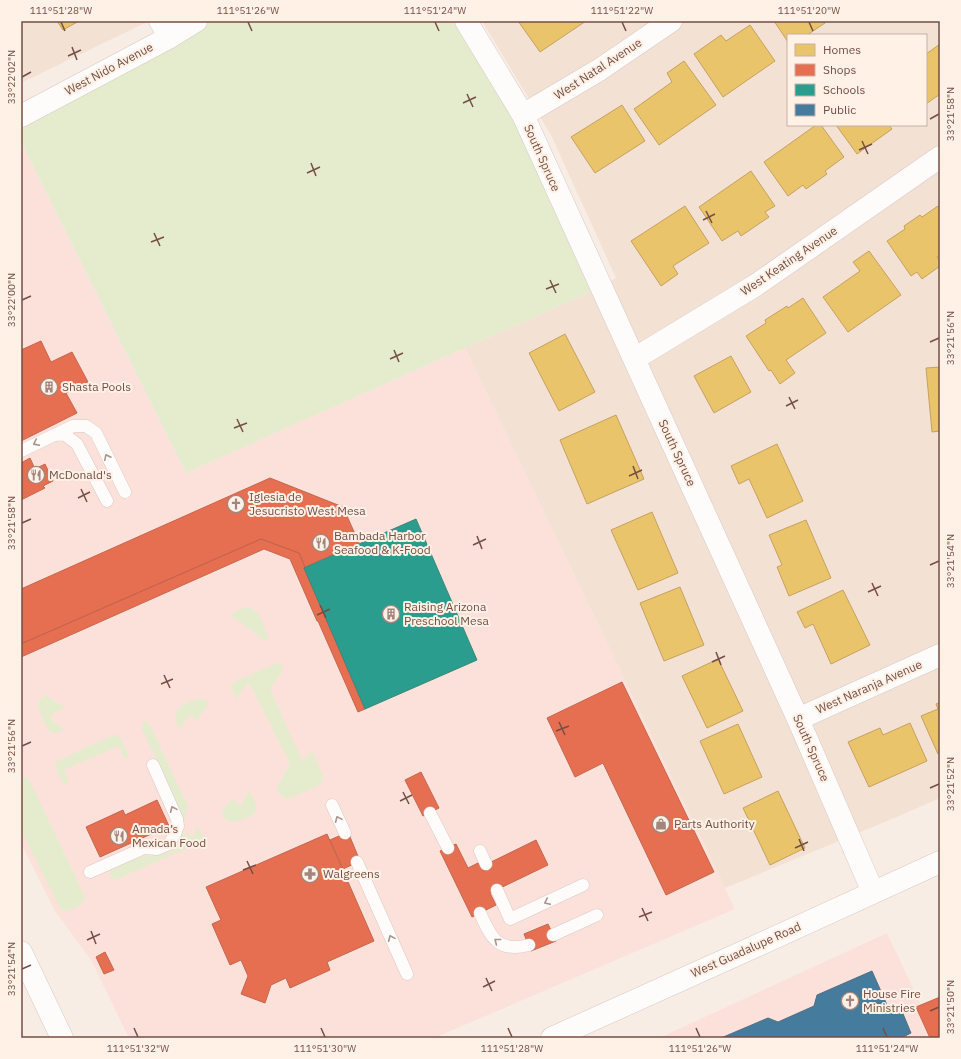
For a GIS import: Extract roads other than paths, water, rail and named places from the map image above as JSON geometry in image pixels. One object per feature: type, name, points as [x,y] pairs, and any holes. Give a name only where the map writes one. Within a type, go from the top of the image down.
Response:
[{"type":"street","name":"West Nido Avenue","points":[[21,116],[165,29],[196,21]]},
{"type":"street","name":"South Spruce","points":[[466,21],[523,115],[798,719],[873,892]]},
{"type":"street","name":"West Natal Avenue","points":[[523,115],[599,70],[671,21]]},
{"type":"street","name":"West Keating Avenue","points":[[634,359],[756,285],[940,157]]},
{"type":"street","name":"West Naranja Avenue","points":[[798,719],[940,655]]},
{"type":"street","name":"West Guadalupe Road","points":[[552,1038],[940,862]]},
{"type":"street","points":[[21,952],[62,1038]]},
{"type":"lane","points":[[21,451],[73,426],[86,426],[96,433],[125,492]]},
{"type":"lane","points":[[52,436],[64,434],[77,444],[107,501]]},
{"type":"lane","points":[[90,872],[144,848],[157,849],[169,844],[175,834],[178,826],[177,819],[153,765]]},
{"type":"lane","points":[[332,805],[345,833]]},
{"type":"lane","points":[[432,817],[448,848]]},
{"type":"lane","points":[[480,851],[486,864]]},
{"type":"lane","points":[[357,862],[407,974]]},
{"type":"lane","points":[[497,890],[510,919],[583,885]]},
{"type":"lane","points":[[480,913],[492,937],[501,945],[521,947],[529,945]]},
{"type":"lane","points":[[553,935],[597,916]]},
{"type":"place","name":"Shasta Pools","points":[[49,387]]},
{"type":"place","name":"McDonald's","points":[[36,475]]},
{"type":"place","name":"Iglesia de Jesucristo West Mesa","points":[[236,504]]},
{"type":"place","name":"Bambada Harbor Seafood & K-Food","points":[[321,543]]},
{"type":"place","name":"Raising Arizona Preschool Mesa","points":[[391,614]]},
{"type":"place","name":"Parts Authority","points":[[661,824]]},
{"type":"place","name":"Amada’s Mexican Food","points":[[119,836]]},
{"type":"place","name":"Walgreens","points":[[310,874]]},
{"type":"place","name":"House Fire Ministries","points":[[850,1001]]}]
